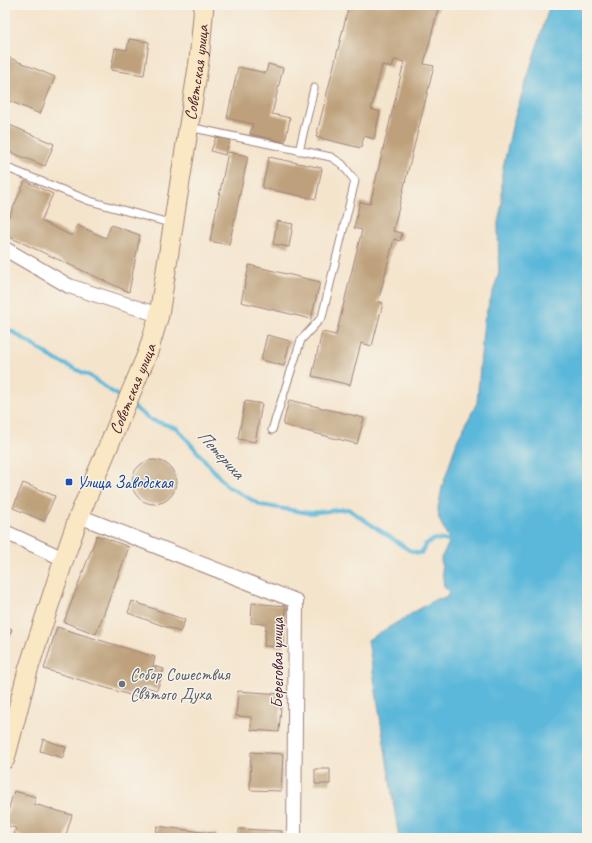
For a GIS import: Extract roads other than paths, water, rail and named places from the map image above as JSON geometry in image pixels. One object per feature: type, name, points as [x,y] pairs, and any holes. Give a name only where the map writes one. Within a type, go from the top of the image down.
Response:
[{"type":"main road","name":"Советская улица","points":[[5,759],[10,722],[64,559],[79,516],[148,352],[159,315],[199,61],[204,5]]},
{"type":"street","points":[[5,249],[69,286],[159,315]]},
{"type":"street","name":"Береговая улица","points":[[79,516],[296,601],[294,838]]},
{"type":"street","points":[[5,532],[64,559]]},
{"type":"lane","points":[[300,151],[314,88]]},
{"type":"lane","points":[[189,127],[331,157],[342,164],[355,181],[322,317],[301,340],[272,430]]},
{"type":"lane","points":[[5,167],[90,201],[174,224]]},
{"type":"water","points":[[550,5],[587,5],[587,838],[399,838],[368,640],[436,599],[446,598],[449,592],[444,587],[441,558],[450,541],[439,519],[438,508],[442,488],[457,441],[477,403],[484,320],[499,273],[498,223],[502,204],[502,173],[513,123]]},
{"type":"waterway","name":"Петериха","points":[[5,327],[56,360],[90,376],[122,399]]},
{"type":"waterway","name":"Петериха","points":[[131,405],[151,420],[177,428],[227,486],[261,505],[309,513],[348,509],[409,550],[417,553],[421,553],[426,544],[435,539],[450,541]]},
{"type":"place","name":"Улица Заводская","points":[[69,482]]},
{"type":"place","name":"Собор Сошествия Святого Духа","points":[[122,684]]}]
